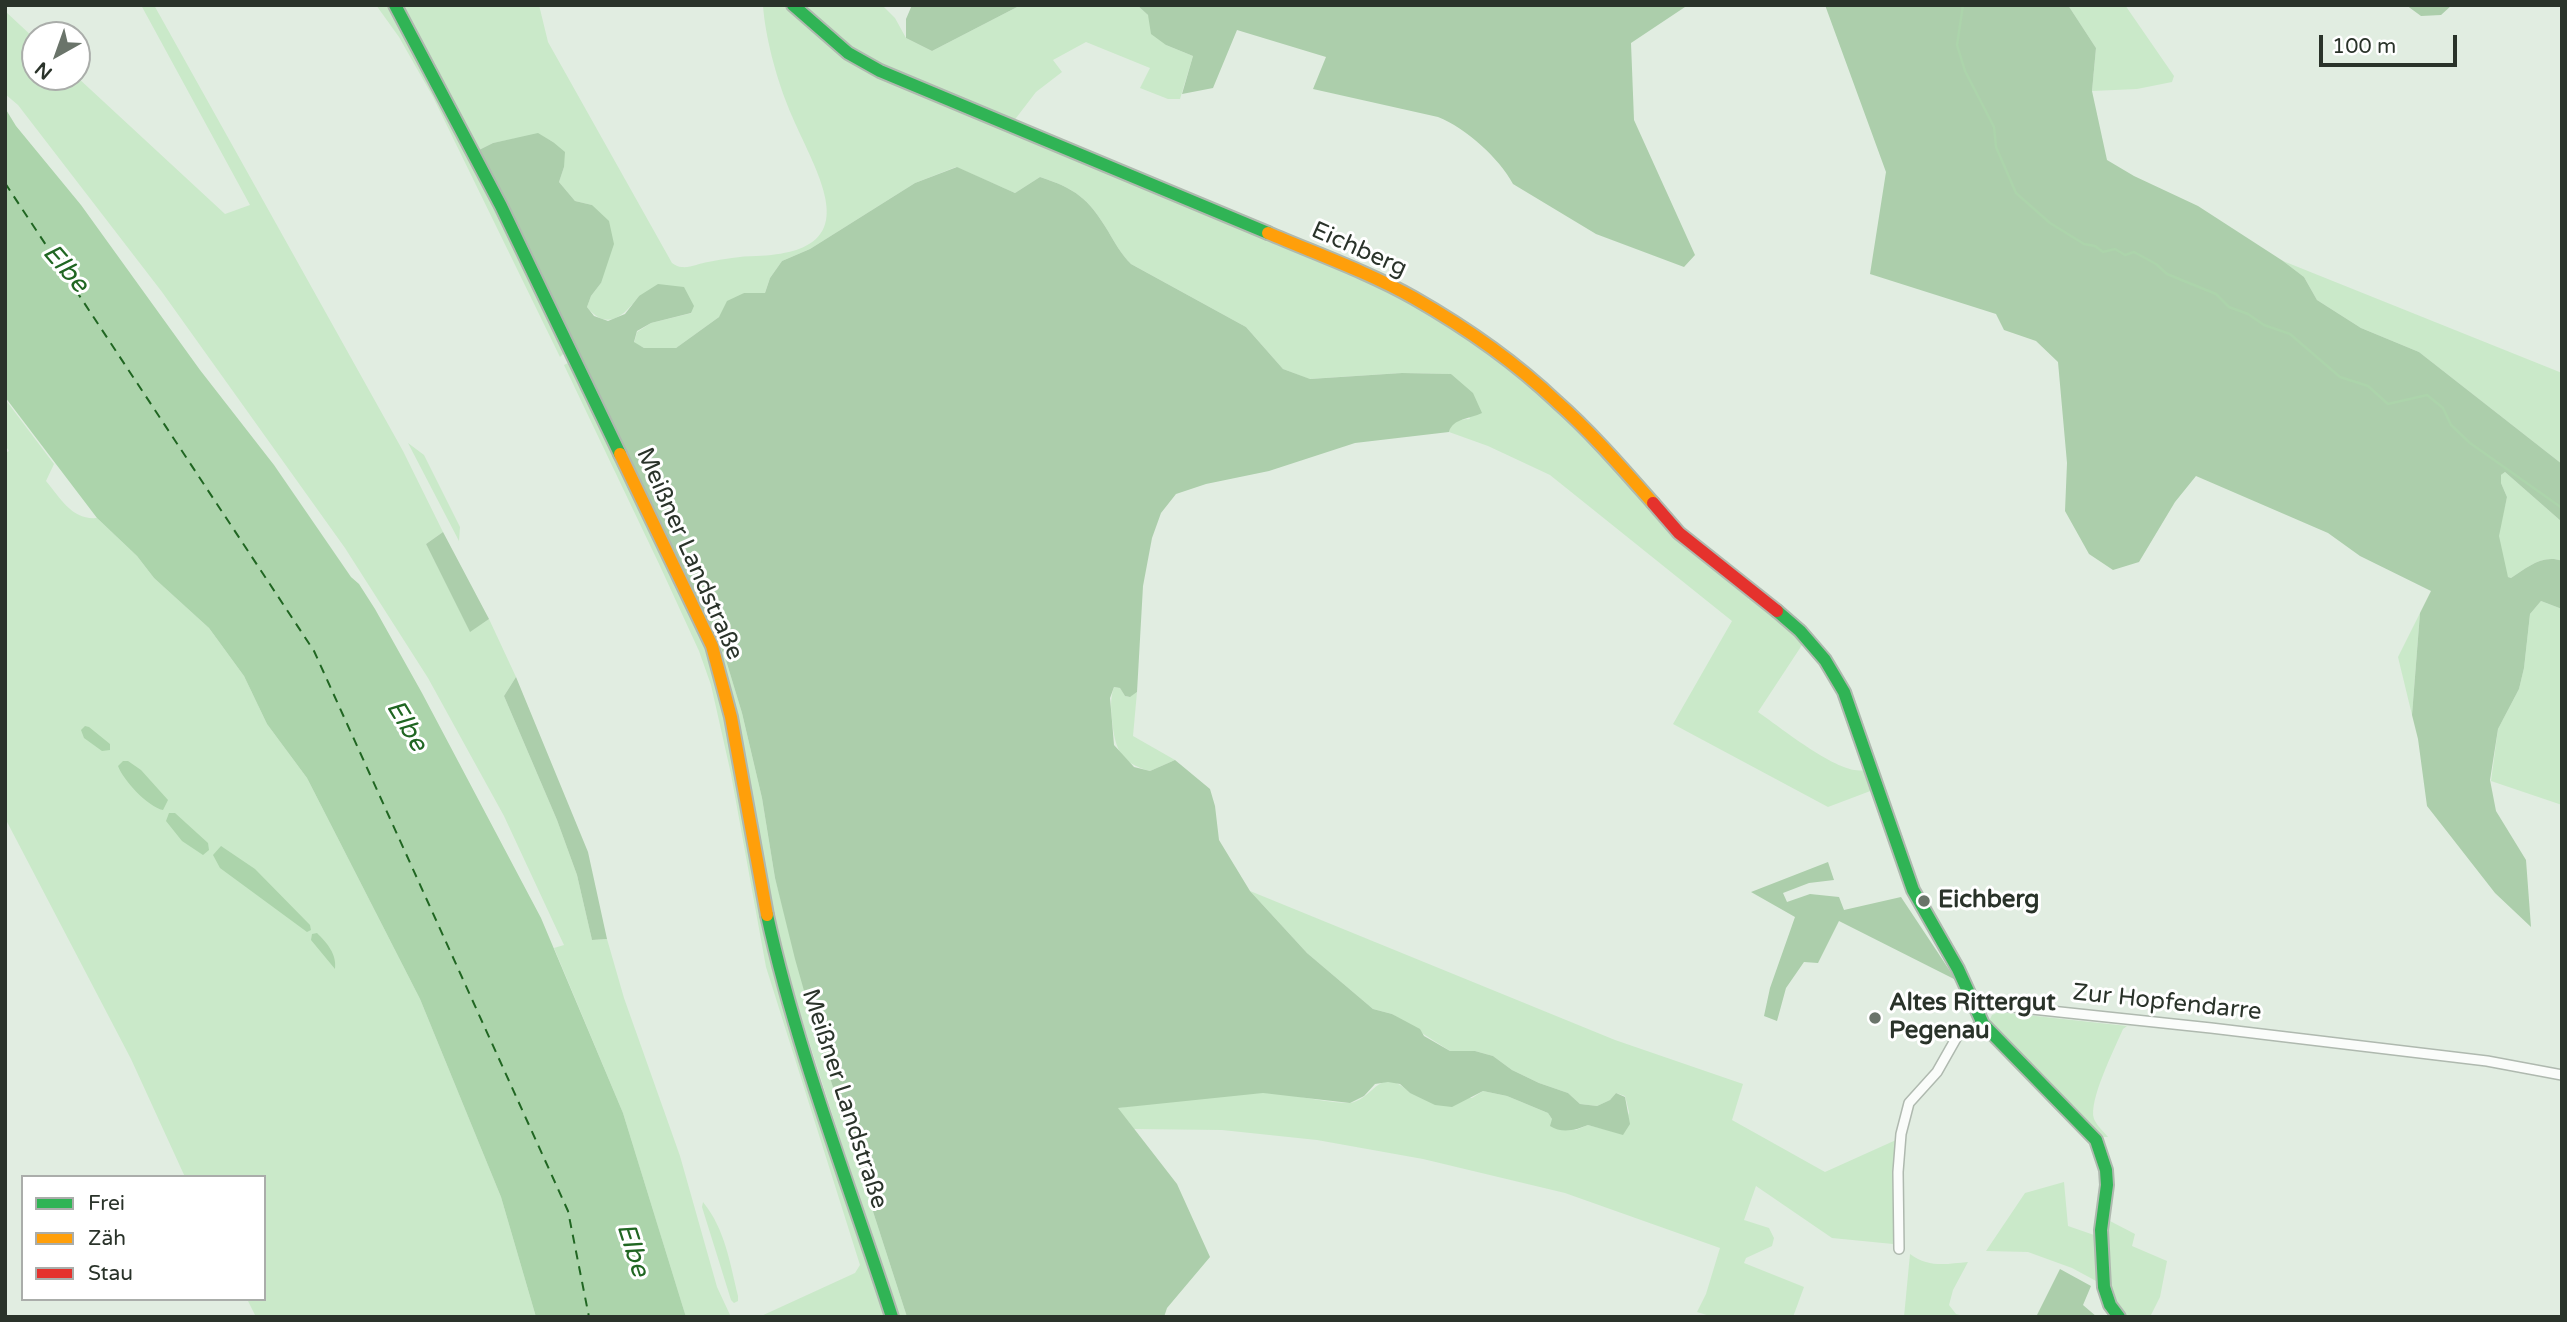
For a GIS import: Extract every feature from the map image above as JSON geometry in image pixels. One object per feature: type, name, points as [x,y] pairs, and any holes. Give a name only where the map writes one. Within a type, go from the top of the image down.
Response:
[{"type":"street","name":"Meißner Landstraße","points":[[395,5],[501,206],[712,646],[731,709],[760,878],[783,976],[892,1317]]},
{"type":"street","name":"Eichberg","points":[[793,5],[848,53],[880,71],[1378,280],[1439,313],[1527,375],[1603,447],[1679,533],[1790,622],[1825,660],[1844,692],[1913,890],[1975,1003]]},
{"type":"street","points":[[1975,1003],[1983,1024],[2096,1140],[2107,1178],[2101,1230],[2104,1287],[2110,1305],[2118,1316]]},
{"type":"street","name":"Zur Hopfendarre","points":[[1975,1003],[2475,1060],[2562,1075]]},
{"type":"street","points":[[1899,1249],[1898,1172],[1901,1134],[1909,1103],[1937,1072],[1958,1035],[1983,1024]]},
{"type":"shaded area","points":[[141,5],[154,5],[403,451],[443,532],[426,544],[470,631],[489,619],[516,677],[504,696],[557,820],[577,875],[592,940],[607,939],[624,998],[680,1156],[717,1287],[731,1317],[686,1317],[623,1113],[554,948],[564,945],[504,816],[428,678],[345,548],[162,292],[18,105],[5,94],[5,11],[21,26],[21,91],[91,90],[225,214],[250,205]]},
{"type":"shaded area","points":[[376,5],[389,5],[440,99],[566,351],[560,357],[433,97],[399,37]]},
{"type":"shaded area","points":[[401,5],[539,5],[548,42],[672,263],[679,267],[793,251],[815,240],[826,223],[826,203],[820,180],[783,93],[766,30],[763,5],[786,5],[833,48],[1021,136],[1279,245],[1375,282],[1417,305],[1518,371],[1570,418],[1682,543],[1751,595],[1748,600],[1752,597],[1804,642],[1758,712],[1795,739],[1840,766],[1864,770],[1873,790],[1828,807],[1673,724],[1732,621],[1550,475],[1488,446],[1449,432],[1454,423],[1470,419],[1451,374],[1402,373],[1309,379],[1283,369],[1246,327],[1131,264],[1087,203],[1080,196],[1052,181],[1040,177],[1015,193],[956,167],[915,183],[810,249],[782,261],[770,278],[765,293],[744,293],[719,317],[676,348],[644,348],[634,343],[637,332],[651,323],[692,313],[639,296],[627,310],[615,318],[601,319],[594,315],[587,307],[601,283],[592,205],[575,201],[559,182],[564,167],[553,142],[538,134],[493,143],[479,150]]},
{"type":"shaded area","points":[[801,5],[882,5],[895,18],[906,38],[932,51],[1021,5],[1137,5],[1148,15],[1166,45],[1193,56],[1180,99],[1168,99],[1140,88],[1150,68],[1086,42],[1053,60],[1062,72],[1036,92],[1013,122],[899,73],[845,45]]},
{"type":"shaded area","points":[[912,5],[1021,5],[932,51],[906,38],[906,19]]},
{"type":"shaded area","points":[[1137,5],[1688,5],[1631,43],[1634,120],[1695,255],[1684,267],[1596,234],[1513,184],[1481,145],[1460,128],[1438,117],[1313,89],[1326,57],[1237,30],[1213,88],[1182,94],[1193,56],[1166,45],[1151,34],[1148,15]]},
{"type":"shaded area","points":[[1825,5],[2068,5],[2096,48],[2092,91],[2107,160],[2198,206],[2283,261],[2304,277],[2317,300],[2361,328],[2419,352],[2562,464],[2562,522],[2505,472],[2501,475],[2501,483],[2507,497],[2499,536],[2508,577],[2511,578],[2541,561],[2562,561],[2562,609],[2541,601],[2530,614],[2519,689],[2498,729],[2490,780],[2496,811],[2526,860],[2531,927],[2495,893],[2427,806],[2412,715],[2420,613],[2431,591],[2360,556],[2328,533],[2196,476],[2175,502],[2139,562],[2113,570],[2089,554],[2065,511],[2067,463],[2058,362],[2036,341],[2004,330],[1996,314],[1870,274],[1886,172]]},
{"type":"shaded area","points":[[2068,5],[2125,5],[2174,76],[2172,82],[2137,89],[2092,91],[2096,48]]},
{"type":"shaded area","points":[[2406,5],[2452,5],[2441,15],[2421,16]]},
{"type":"shaded area","points":[[538,133],[565,152],[559,182],[575,201],[592,205],[609,221],[614,244],[601,283],[587,307],[594,316],[608,321],[625,314],[639,296],[658,284],[684,287],[694,306],[691,313],[651,323],[637,331],[634,342],[644,348],[676,348],[719,317],[727,301],[744,293],[765,293],[770,278],[782,261],[810,249],[915,183],[957,167],[1015,193],[1040,177],[1072,191],[1094,210],[1131,264],[1246,327],[1283,369],[1310,379],[1402,373],[1451,374],[1473,393],[1482,413],[1458,421],[1449,432],[1355,443],[1269,471],[1206,484],[1176,494],[1161,513],[1152,538],[1143,586],[1137,692],[1130,697],[1125,696],[1120,688],[1114,687],[1110,698],[1114,745],[1134,767],[1150,771],[1175,760],[1210,789],[1219,840],[1250,891],[1307,953],[1373,1009],[1392,1014],[1420,1029],[1424,1036],[1450,1051],[1475,1051],[1493,1056],[1512,1070],[1568,1093],[1580,1104],[1597,1106],[1610,1100],[1616,1093],[1625,1097],[1630,1124],[1623,1135],[1588,1125],[1559,1130],[1550,1126],[1552,1119],[1548,1113],[1507,1096],[1483,1091],[1452,1107],[1435,1105],[1410,1093],[1400,1084],[1388,1082],[1375,1084],[1364,1096],[1350,1103],[1263,1093],[1118,1108],[1177,1184],[1210,1257],[1167,1308],[1164,1317],[907,1317],[820,1047],[795,959],[775,878],[762,798],[742,713],[725,657],[479,150],[493,143]]},
{"type":"shaded area","points":[[2283,261],[2562,373],[2562,464],[2419,352],[2361,328],[2317,300],[2304,277]]},
{"type":"shaded area","points":[[572,364],[705,646],[720,691],[755,879],[887,1317],[759,1317],[855,1273],[860,1265],[766,967],[731,774],[711,685],[699,651],[660,566],[564,365]]},
{"type":"shaded area","points":[[5,399],[54,464],[46,481],[57,495],[74,512],[88,518],[97,518],[137,556],[154,578],[209,628],[244,676],[267,724],[307,778],[420,999],[501,1197],[536,1317],[256,1317],[248,1301],[266,1301],[266,1175],[184,1175],[131,1059],[5,818],[5,453],[9,451],[5,445]]},
{"type":"shaded area","points":[[408,443],[424,455],[460,527],[459,541]]},
{"type":"shaded area","points":[[2505,472],[2562,522],[2562,561],[2541,561],[2511,578],[2506,573],[2498,536],[2507,497],[2501,483],[2501,475]]},
{"type":"shaded area","points":[[443,532],[489,619],[470,632],[426,544]]},
{"type":"shaded area","points":[[689,583],[725,657],[742,713],[762,798],[775,878],[820,1047],[907,1317],[897,1317],[784,963],[768,892],[737,712]]},
{"type":"shaded area","points":[[2541,601],[2562,609],[2562,805],[2491,781],[2498,729],[2519,689],[2530,614]]},
{"type":"shaded area","points":[[2420,613],[2412,715],[2398,657]]},
{"type":"shaded area","points":[[516,677],[588,852],[607,939],[592,940],[577,875],[557,820],[504,696]]},
{"type":"shaded area","points":[[1114,687],[1120,688],[1125,696],[1129,697],[1137,692],[1133,736],[1175,760],[1150,771],[1126,759],[1117,747],[1115,739],[1111,700]]},
{"type":"shaded area","points":[[1828,862],[1834,880],[1809,883],[1783,893],[1787,902],[1810,894],[1839,897],[1844,910],[1901,897],[1956,980],[1839,921],[1818,963],[1804,962],[1786,988],[1777,1021],[1764,1016],[1770,988],[1795,917],[1751,892]]},
{"type":"shaded area","points":[[1250,891],[1615,1040],[1743,1084],[1732,1120],[1825,1172],[1896,1140],[1893,1244],[1832,1238],[1756,1186],[1744,1220],[1769,1228],[1774,1238],[1772,1246],[1746,1258],[1744,1263],[1804,1287],[1793,1317],[1713,1317],[1697,1312],[1706,1294],[1720,1248],[1565,1193],[1423,1159],[1317,1140],[1222,1130],[1133,1129],[1117,1108],[1261,1093],[1346,1103],[1355,1102],[1376,1086],[1390,1081],[1410,1093],[1472,1098],[1483,1091],[1507,1096],[1548,1113],[1552,1119],[1576,1130],[1588,1125],[1623,1134],[1629,1112],[1625,1096],[1616,1093],[1610,1100],[1597,1106],[1580,1104],[1568,1093],[1512,1070],[1493,1056],[1475,1051],[1450,1051],[1392,1014],[1373,1009],[1307,953]]},
{"type":"shaded area","points":[[1999,1012],[2127,1026],[2123,1029],[2098,1088],[2093,1111],[2094,1119],[2108,1137],[2097,1137],[1989,1021],[1992,1015]]},
{"type":"shaded area","points":[[2064,1182],[2068,1226],[2097,1236],[2098,1282],[2072,1268],[2028,1252],[1986,1251],[2025,1193]]},
{"type":"shaded area","points":[[703,1202],[717,1223],[726,1247],[738,1296],[738,1301],[734,1303],[702,1207]]},
{"type":"shaded area","points":[[2108,1220],[2135,1234],[2132,1246],[2167,1261],[2160,1297],[2150,1317],[2125,1317],[2112,1293],[2105,1259]]},
{"type":"shaded area","points":[[1910,1254],[1931,1263],[1968,1262],[1953,1290],[1949,1305],[1956,1314],[1968,1317],[1904,1317]]},
{"type":"shaded area","points":[[2060,1269],[2091,1286],[2083,1305],[2097,1317],[2036,1317]]},
{"type":"water","name":"Elbe","points":[[5,108],[16,126],[81,205],[200,370],[274,465],[375,609],[541,918],[623,1113],[686,1317],[536,1317],[501,1197],[420,999],[307,778],[267,724],[244,676],[209,628],[154,578],[137,556],[97,518],[5,397]]},
{"type":"water","points":[[85,726],[110,744],[110,750],[102,751],[84,738],[81,730]]},
{"type":"water","points":[[123,761],[128,761],[141,770],[168,800],[163,810],[150,804],[130,785],[118,766]]},
{"type":"water","points":[[169,813],[175,813],[208,843],[209,850],[203,855],[182,841],[166,821]]},
{"type":"water","points":[[221,846],[255,869],[310,925],[311,930],[307,932],[220,868],[213,855]]},
{"type":"water","points":[[317,933],[333,954],[335,969],[311,940],[312,934]]},
{"type":"waterway","points":[[1963,5],[1957,45],[1965,71],[1994,127],[1996,147],[2016,193],[2050,223],[2084,244],[2095,246],[2103,252],[2115,249],[2125,255],[2134,252],[2156,264],[2167,274],[2216,294],[2229,307],[2248,314],[2264,325],[2290,334],[2340,377],[2368,386],[2388,404],[2427,395],[2443,408],[2451,425],[2470,443],[2562,508]]},
{"type":"ferry route","points":[[5,183],[314,651],[568,1211],[589,1317]]},
{"type":"traffic: fast","points":[[395,5],[501,206],[620,454]]},
{"type":"traffic: fast","points":[[793,5],[848,53],[880,71],[1268,233]]},
{"type":"traffic: fast","points":[[1777,611],[1800,631],[1825,660],[1844,692],[1913,890],[1958,969],[1983,1024],[2096,1140],[2106,1170],[2107,1185],[2101,1230],[2104,1287],[2110,1305],[2119,1317]]},
{"type":"traffic: fast","points":[[767,915],[808,1067],[892,1317]]},
{"type":"traffic: slow","points":[[1268,233],[1397,289],[1470,333],[1541,387],[1606,451],[1653,503]]},
{"type":"traffic: slow","points":[[620,454],[712,646],[731,717],[767,915]]},
{"type":"traffic: jam","points":[[1653,503],[1679,533],[1777,611]]},
{"type":"place","name":"Eichberg","points":[[1924,901]]},
{"type":"place","name":"Altes Rittergut Pegenau","points":[[1875,1018]]}]
